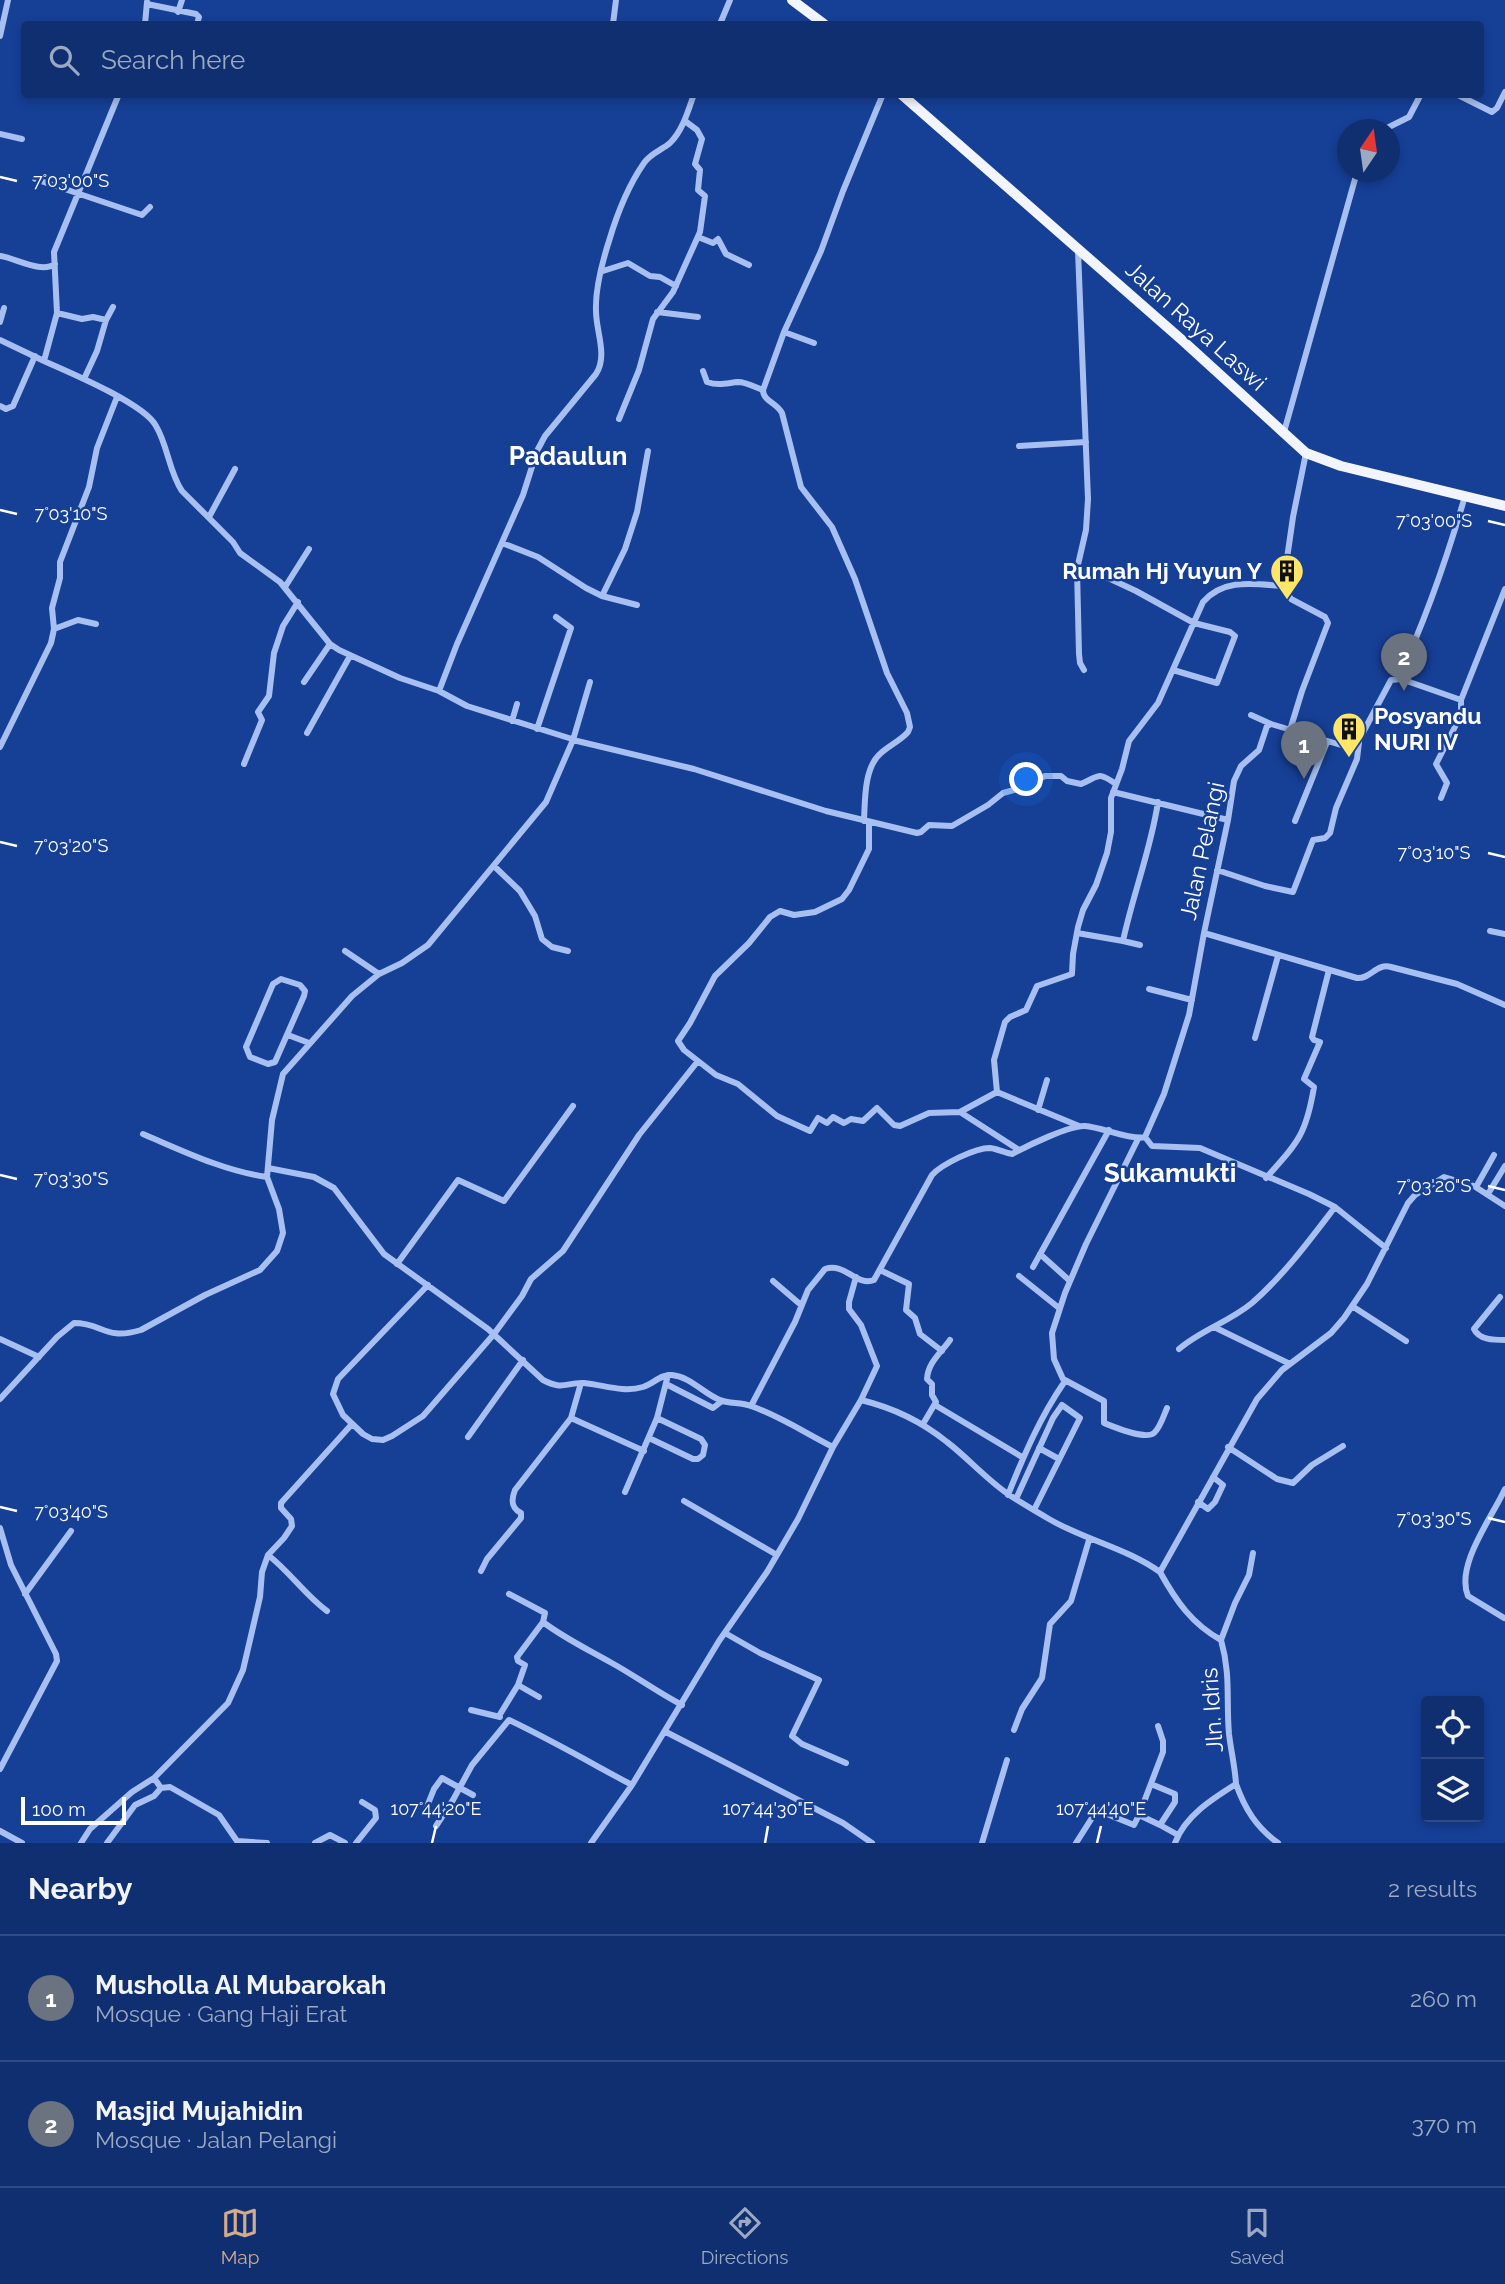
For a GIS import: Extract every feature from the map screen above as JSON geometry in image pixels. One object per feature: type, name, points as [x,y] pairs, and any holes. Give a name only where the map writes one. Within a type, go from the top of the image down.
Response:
[{"type":"main road","points":[[794,1],[820,21]]},
{"type":"main road","name":"Jalan Raya Laswi","points":[[906,98],[1182,340],[1306,453],[1341,466],[1505,506]]},
{"type":"street","points":[[0,36],[8,0]]},
{"type":"street","points":[[178,12],[182,0]]},
{"type":"street","points":[[613,21],[616,0]]},
{"type":"street","points":[[721,21],[730,0]]},
{"type":"street","points":[[145,21],[147,2],[196,15],[199,17],[198,21]]},
{"type":"street","points":[[1464,98],[1492,112],[1505,92]]},
{"type":"street","points":[[44,361],[57,313],[54,252],[116,98]]},
{"type":"street","points":[[439,691],[545,436],[602,363],[596,311],[597,290],[614,226],[646,160],[670,142],[685,121],[693,98]]},
{"type":"street","points":[[881,98],[821,251],[784,332],[763,390],[765,398],[782,413],[801,487],[832,527],[855,579],[887,673],[910,727],[908,732],[879,754],[874,762],[865,801],[869,849],[849,890],[842,899],[815,912],[794,915],[776,912],[711,982],[691,1023],[678,1041],[680,1046],[716,1075],[751,1092],[777,1116],[810,1131],[818,1118],[827,1123],[833,1118],[844,1123],[851,1119],[863,1121],[877,1108],[898,1126],[929,1114],[960,1112],[997,1091]]},
{"type":"street","points":[[1400,122],[1409,117],[1419,98]]},
{"type":"street","points":[[619,419],[631,392],[653,319],[676,286],[698,237],[705,206],[705,195],[698,190],[700,170],[695,164],[702,139],[697,130],[685,121]]},
{"type":"street","points":[[0,134],[22,139]]},
{"type":"street","points":[[34,179],[142,215],[150,207]]},
{"type":"street","points":[[1284,434],[1353,182]]},
{"type":"street","points":[[698,237],[713,243],[718,239],[726,254],[749,265]]},
{"type":"street","points":[[1078,249],[1087,509],[1086,530],[1077,569],[1079,654],[1084,670]]},
{"type":"street","points":[[0,256],[42,267],[51,268],[55,264]]},
{"type":"street","points":[[603,271],[628,263],[650,276],[660,277],[676,286]]},
{"type":"street","points":[[84,379],[113,307]]},
{"type":"street","points":[[0,322],[4,308]]},
{"type":"street","points":[[657,312],[698,317]]},
{"type":"street","points":[[57,313],[82,319],[93,317],[106,320]]},
{"type":"street","points":[[784,332],[814,343]]},
{"type":"street","points":[[0,340],[84,379],[152,419],[177,483],[233,542],[240,553],[285,587],[330,644],[350,656],[439,691],[467,706],[537,729],[694,769],[867,822],[917,833],[929,825],[952,826],[1003,793],[1045,776],[1061,776],[1081,784],[1097,775],[1104,775],[1116,784]]},
{"type":"street","points":[[0,405],[6,409],[13,406],[34,356]]},
{"type":"street","points":[[703,371],[707,383],[724,385],[740,382],[763,390]]},
{"type":"street","points":[[0,747],[51,643],[54,629],[52,614],[61,562],[89,487],[97,448],[117,397]]},
{"type":"street","points":[[1019,446],[1086,442]]},
{"type":"street","points":[[602,596],[618,567],[633,525],[641,499],[648,451]]},
{"type":"street","points":[[1290,730],[1328,623],[1325,617],[1291,599],[1283,586],[1306,453]]},
{"type":"street","points":[[209,517],[235,469]]},
{"type":"street","points":[[1398,679],[1413,646],[1465,496]]},
{"type":"street","points":[[502,543],[538,557],[602,596],[637,605]]},
{"type":"street","points":[[285,587],[309,549]]},
{"type":"street","points":[[1077,569],[1107,577],[1194,623],[1236,636],[1218,681],[1213,683],[1173,670]]},
{"type":"street","points":[[997,1091],[993,1060],[1005,1022],[1026,1010],[1037,986],[1072,974],[1083,910],[1096,886],[1109,844],[1113,792],[1130,736],[1158,704],[1203,602],[1222,586],[1283,586]]},
{"type":"street","points":[[1441,798],[1447,783],[1436,764],[1461,715],[1461,700],[1505,589]]},
{"type":"street","points":[[244,764],[262,722],[258,712],[269,696],[277,642],[283,626],[298,602]]},
{"type":"street","points":[[537,729],[571,628],[556,617]]},
{"type":"street","points":[[54,629],[78,620],[96,624]]},
{"type":"street","points":[[304,682],[330,644]]},
{"type":"street","points":[[307,733],[350,656]]},
{"type":"street","points":[[1251,715],[1271,724],[1351,748],[1359,740],[1391,680],[1398,679],[1461,700]]},
{"type":"street","points":[[0,1399],[74,1323],[117,1335],[130,1334],[205,1294],[260,1270],[270,1262],[283,1233],[279,1209],[267,1177],[272,1121],[280,1081],[292,1062],[352,996],[379,974],[402,964],[428,945],[546,802],[573,739],[590,682]]},
{"type":"street","points":[[512,721],[517,704]]},
{"type":"street","name":"Jalan Pelangi","points":[[1065,1381],[1057,1367],[1052,1346],[1052,1334],[1059,1308],[1086,1244],[1142,1138],[1175,1062],[1189,1015],[1236,775],[1241,766],[1259,750],[1267,726],[1271,724]]},
{"type":"street","points":[[1217,870],[1293,892],[1313,841],[1325,838],[1330,833],[1336,808],[1357,759],[1359,740]]},
{"type":"street","points":[[1295,821],[1327,742]]},
{"type":"street","points":[[1113,792],[1228,820]]},
{"type":"street","points":[[1123,941],[1130,906],[1154,828],[1158,802]]},
{"type":"street","points":[[494,866],[520,891],[535,916],[541,939],[552,947],[568,951]]},
{"type":"street","points":[[1490,932],[1505,934]]},
{"type":"street","points":[[1077,933],[1140,945]]},
{"type":"street","points":[[1203,933],[1361,978],[1386,966],[1457,984],[1505,1005]]},
{"type":"street","points":[[345,951],[379,974]]},
{"type":"street","points":[[1255,1038],[1278,956]]},
{"type":"street","points":[[1266,1178],[1293,1150],[1304,1130],[1314,1087],[1304,1079],[1320,1042],[1314,1041],[1312,1037],[1329,970]]},
{"type":"street","points":[[281,979],[300,985],[305,991],[288,1035],[272,1065],[250,1057],[245,1051],[273,984],[281,979]]},
{"type":"street","points":[[1149,989],[1192,1000]]},
{"type":"street","points":[[288,1035],[309,1043]]},
{"type":"street","points":[[428,1285],[338,1380],[332,1394],[352,1424],[372,1439],[383,1440],[392,1436],[423,1416],[494,1334],[531,1279],[563,1251],[639,1135],[698,1061]]},
{"type":"street","points":[[1038,1110],[1047,1080]]},
{"type":"street","points":[[997,1091],[1079,1126],[1142,1138],[1152,1146],[1192,1146],[1211,1151],[1335,1207],[1386,1248]]},
{"type":"street","points":[[397,1264],[458,1180],[504,1201],[573,1106]]},
{"type":"street","points":[[960,1112],[1019,1150]]},
{"type":"street","points":[[751,1406],[795,1322],[808,1290],[825,1269],[839,1267],[856,1277],[870,1282],[874,1280],[937,1169],[982,1149],[1010,1154],[1079,1126]]},
{"type":"street","points":[[1033,1267],[1109,1130]]},
{"type":"street","points":[[143,1134],[210,1162],[250,1175],[267,1177]]},
{"type":"street","points":[[1476,1187],[1494,1155]]},
{"type":"street","points":[[1488,1194],[1505,1166]]},
{"type":"street","points":[[268,1168],[314,1177],[334,1188],[384,1254],[494,1334],[543,1380],[551,1384],[564,1387],[581,1383],[612,1389],[635,1388],[646,1386],[668,1375],[688,1381],[722,1401],[751,1406],[833,1447]]},
{"type":"street","points":[[861,1400],[897,1411],[923,1424],[1016,1499],[1089,1540],[1138,1558],[1160,1572],[1257,1399],[1290,1364],[1331,1333],[1352,1306],[1386,1248],[1408,1203],[1444,1177],[1476,1187],[1505,1206]]},
{"type":"street","points":[[1179,1349],[1251,1304],[1304,1249],[1335,1207]]},
{"type":"street","points":[[1040,1254],[1070,1281]]},
{"type":"street","points":[[880,1270],[909,1284],[906,1310],[915,1318],[920,1334],[942,1351]]},
{"type":"street","points":[[1019,1276],[1059,1308]]},
{"type":"street","points":[[591,1843],[632,1785],[725,1633],[777,1555],[877,1366],[861,1325],[849,1309],[856,1277]]},
{"type":"street","points":[[773,1280],[802,1305]]},
{"type":"street","points":[[1500,1297],[1474,1329],[1476,1334],[1484,1338],[1505,1340]]},
{"type":"street","points":[[1352,1306],[1406,1341]]},
{"type":"street","points":[[1214,1327],[1290,1364]]},
{"type":"street","points":[[0,1339],[39,1357]]},
{"type":"street","points":[[923,1424],[936,1400],[931,1392],[932,1384],[926,1376],[935,1356],[950,1340]]},
{"type":"street","points":[[468,1437],[523,1360]]},
{"type":"street","points":[[625,1492],[657,1418],[668,1375]]},
{"type":"street","points":[[1008,1494],[1022,1457],[1042,1417],[1065,1381],[1104,1401],[1104,1423],[1142,1435],[1150,1435],[1156,1431],[1167,1408]]},
{"type":"street","points":[[481,1571],[487,1559],[521,1518],[521,1513],[515,1510],[513,1504],[515,1490],[571,1418],[581,1383]]},
{"type":"street","points":[[666,1384],[713,1408],[722,1401]]},
{"type":"street","points":[[934,1405],[1022,1457]]},
{"type":"street","points":[[1016,1499],[1062,1405],[1080,1416],[1034,1510]]},
{"type":"street","points":[[571,1418],[644,1451]]},
{"type":"street","points":[[649,1438],[693,1460],[703,1455],[705,1445],[701,1440],[657,1418]]},
{"type":"street","points":[[80,1843],[90,1829],[153,1778],[215,1719],[228,1703],[243,1670],[260,1597],[262,1572],[268,1555],[292,1526],[291,1519],[281,1508],[281,1503],[352,1424]]},
{"type":"street","points":[[1228,1447],[1277,1479],[1293,1483],[1312,1465],[1343,1446]]},
{"type":"street","points":[[1039,1448],[1059,1459]]},
{"type":"street","points":[[1198,1502],[1208,1509],[1215,1502],[1223,1485],[1213,1477]]},
{"type":"street","points":[[1504,1618],[1468,1596],[1466,1585],[1468,1569],[1478,1539],[1505,1489]]},
{"type":"street","points":[[684,1501],[777,1555]]},
{"type":"street","points":[[0,1528],[11,1565],[56,1654],[57,1661],[0,1769]]},
{"type":"street","points":[[25,1594],[71,1531]]},
{"type":"street","points":[[1014,1730],[1022,1709],[1042,1678],[1050,1624],[1071,1601],[1089,1540]]},
{"type":"street","points":[[1221,1640],[1235,1603],[1250,1575],[1253,1553]]},
{"type":"street","points":[[268,1555],[284,1567],[312,1600],[327,1611]]},
{"type":"street","name":"Jln. Idris","points":[[1160,1572],[1189,1616],[1206,1632],[1221,1640],[1228,1673],[1229,1733],[1236,1784],[1195,1813],[1175,1843]]},
{"type":"street","points":[[499,1716],[518,1685],[525,1665],[517,1661],[517,1657],[542,1622],[545,1612],[509,1594]]},
{"type":"street","points":[[542,1622],[682,1705]]},
{"type":"street","points":[[725,1633],[760,1653],[819,1680],[792,1737],[846,1763]]},
{"type":"street","points":[[518,1685],[539,1697]]},
{"type":"street","points":[[471,1710],[509,1720],[632,1785]]},
{"type":"street","points":[[436,1826],[472,1765],[509,1720]]},
{"type":"street","points":[[1076,1843],[1097,1810],[1134,1825],[1164,1747],[1158,1726]]},
{"type":"street","points":[[666,1732],[843,1824],[872,1843]]},
{"type":"street","points":[[982,1843],[1007,1760]]},
{"type":"street","points":[[153,1778],[161,1787],[170,1787],[219,1815],[237,1841],[267,1843]]},
{"type":"street","points":[[426,1809],[439,1780],[443,1779],[473,1795]]},
{"type":"street","points":[[1151,1784],[1172,1791],[1176,1797],[1160,1825]]},
{"type":"street","points":[[1236,1784],[1244,1807],[1252,1819],[1278,1843]]},
{"type":"street","points":[[107,1843],[135,1805],[154,1796],[161,1787]]},
{"type":"street","points":[[356,1843],[376,1818],[375,1810],[362,1802]]},
{"type":"street","points":[[1139,1815],[1178,1835]]},
{"type":"street","points":[[0,1831],[22,1843]]},
{"type":"street","points":[[315,1843],[330,1835],[345,1843]]},
{"type":"place","name":"Rumah Hj Yuyun Y","points":[[1287,601]]},
{"type":"place","name":"Masjid Mujahidin","points":[[1404,691]]},
{"type":"place","name":"Posyandu NURI IV","points":[[1349,759]]},
{"type":"place","name":"Musholla Al Mubarokah","points":[[1304,779]]},
{"type":"district","name":"Padaulun","points":[[568,456]]},
{"type":"district","name":"Sukamukti","points":[[1170,1173]]}]
